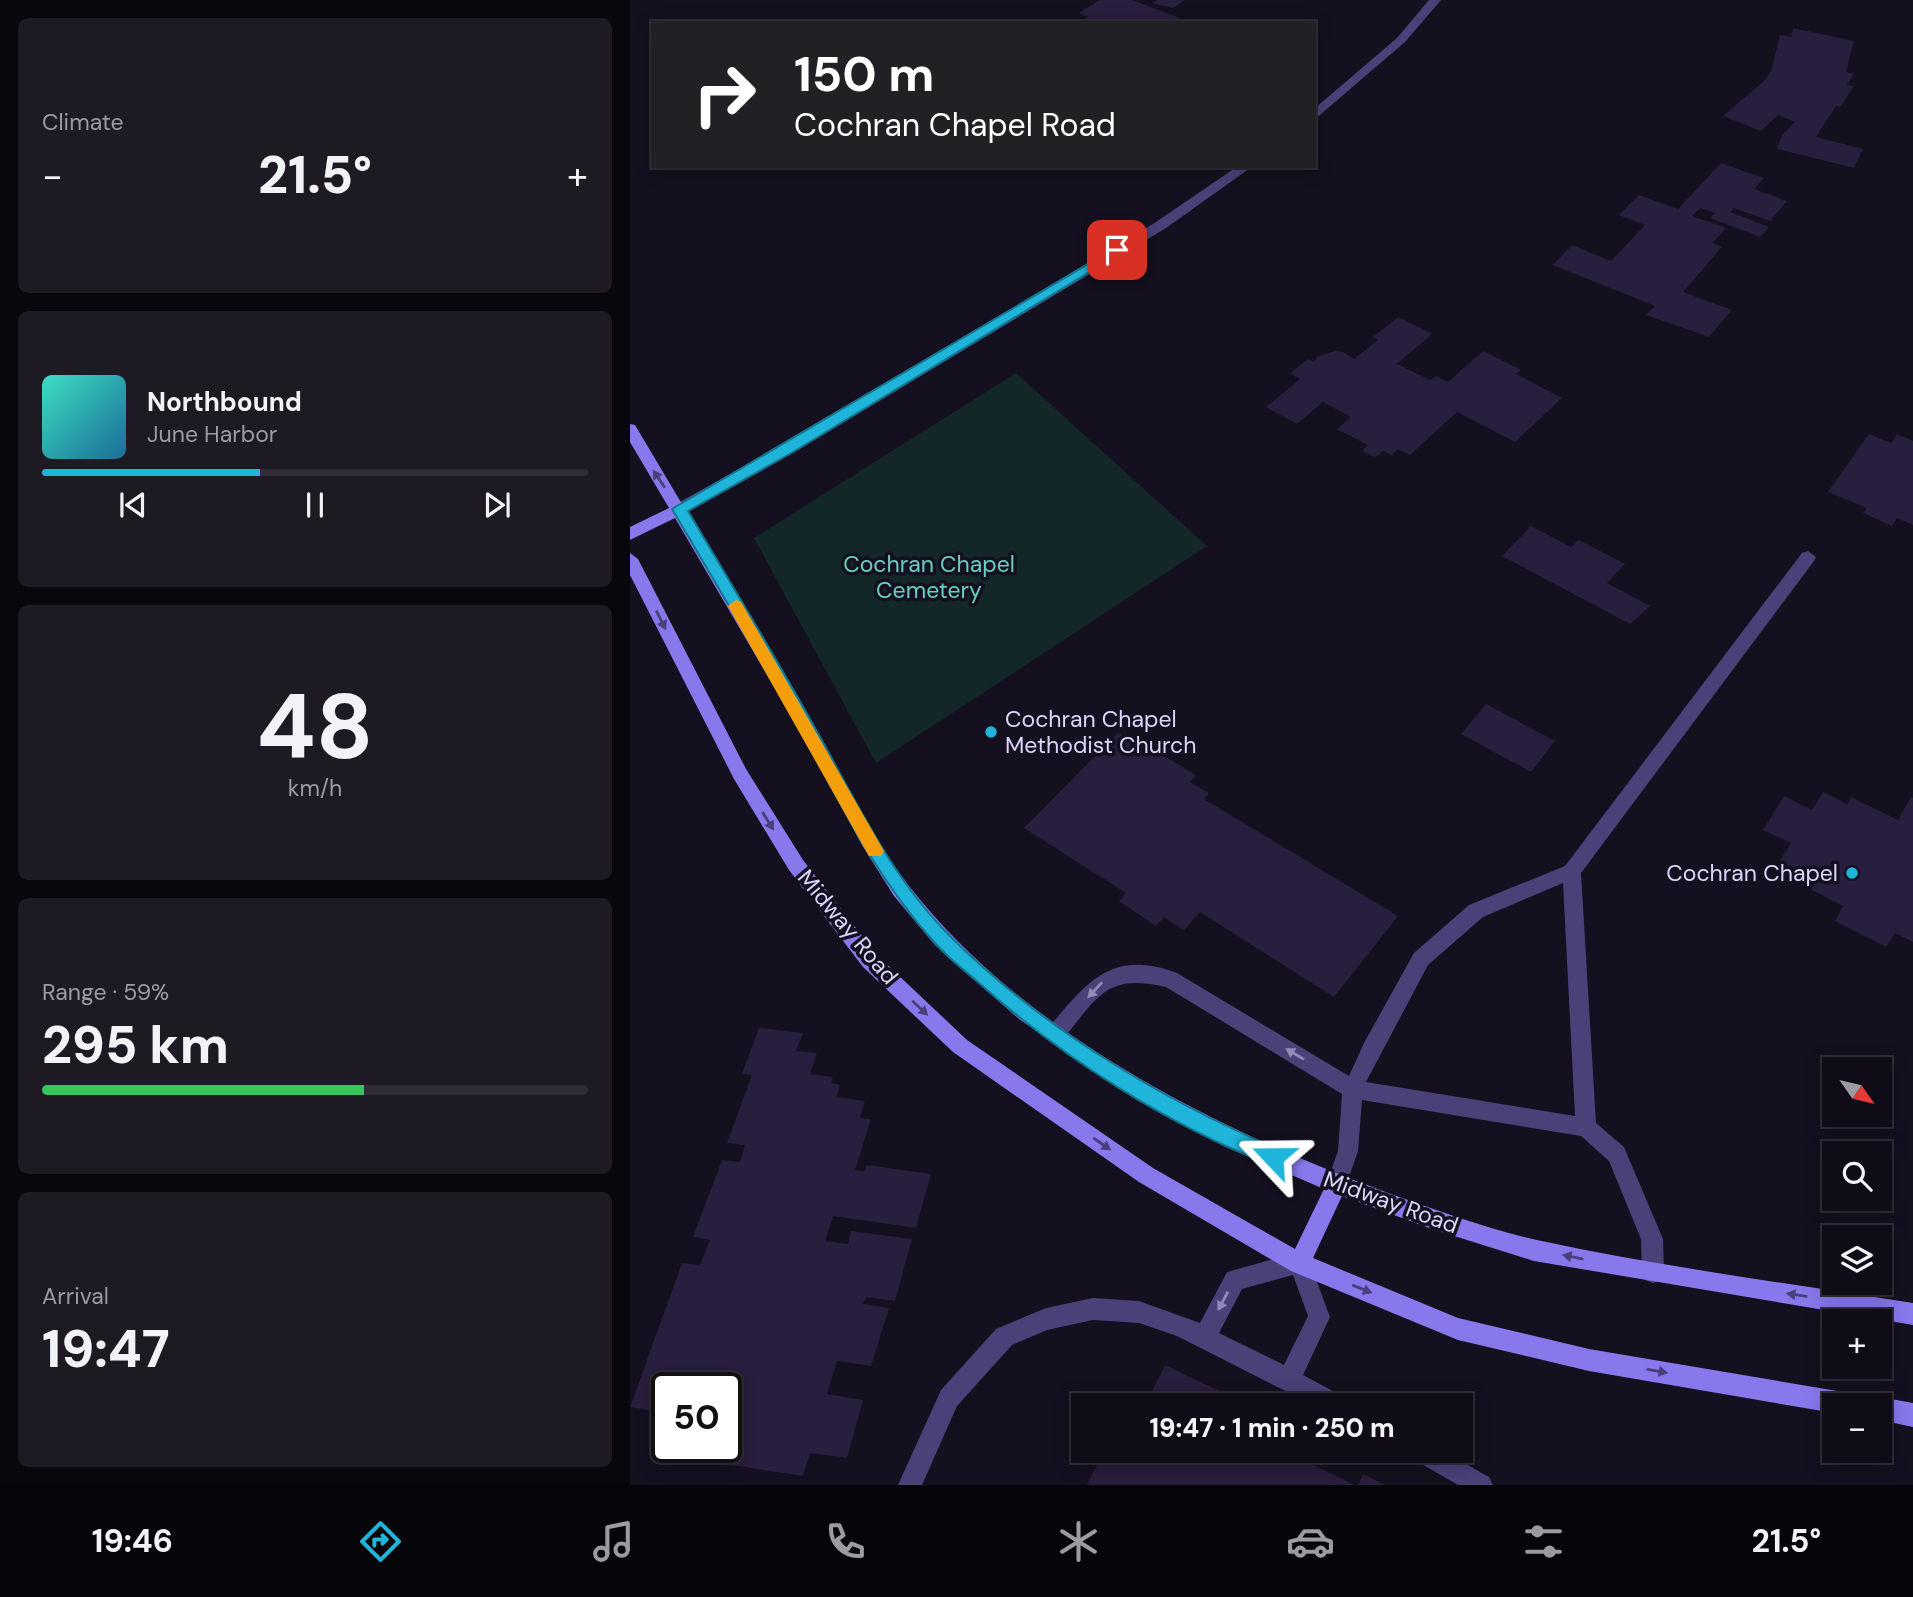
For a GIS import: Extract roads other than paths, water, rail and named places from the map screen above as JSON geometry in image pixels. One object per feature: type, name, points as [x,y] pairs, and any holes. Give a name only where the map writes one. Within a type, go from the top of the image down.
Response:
[{"type":"main road","name":"Midway Road","points":[[630,429],[680,509],[810,733],[868,840],[901,890],[942,940],[977,973],[1056,1034],[1144,1093],[1231,1139],[1337,1184],[1432,1219],[1534,1250],[1913,1314]]},
{"type":"main road","points":[[630,534],[680,509]]},
{"type":"main road","name":"Midway Road","points":[[630,559],[740,774],[796,865],[870,961],[960,1046],[1146,1175],[1299,1263],[1458,1329],[1589,1360],[1822,1399]]},
{"type":"main road","points":[[1299,1263],[1337,1184]]},
{"type":"main road","points":[[1892,1411],[1913,1415]]},
{"type":"street","points":[[1316,114],[1401,40],[1435,0]]},
{"type":"street","points":[[680,509],[788,449],[1161,225],[1244,168]]},
{"type":"street","points":[[1337,1184],[1348,1151],[1353,1089],[1371,1049],[1421,959],[1476,911],[1572,871],[1808,557]]},
{"type":"street","points":[[1572,871],[1586,1126]]},
{"type":"street","points":[[1056,1034],[1103,980],[1124,971],[1145,972],[1170,979],[1353,1089],[1586,1126],[1618,1154],[1652,1239],[1653,1272]]},
{"type":"street","points":[[1204,1338],[1235,1280],[1299,1263],[1320,1317],[1289,1380]]},
{"type":"street","points":[[910,1485],[949,1398],[1004,1337],[1046,1319],[1093,1309],[1139,1312],[1204,1338],[1313,1393]]},
{"type":"street","points":[[1442,1463],[1481,1485]]},
{"type":"place","name":"Cochran Chapel Methodist Church","points":[[991,732]]},
{"type":"place","name":"Cochran Chapel","points":[[1852,873]]},
{"type":"park label","name":"Cochran Chapel Cemetery","points":[[929,577]]}]
